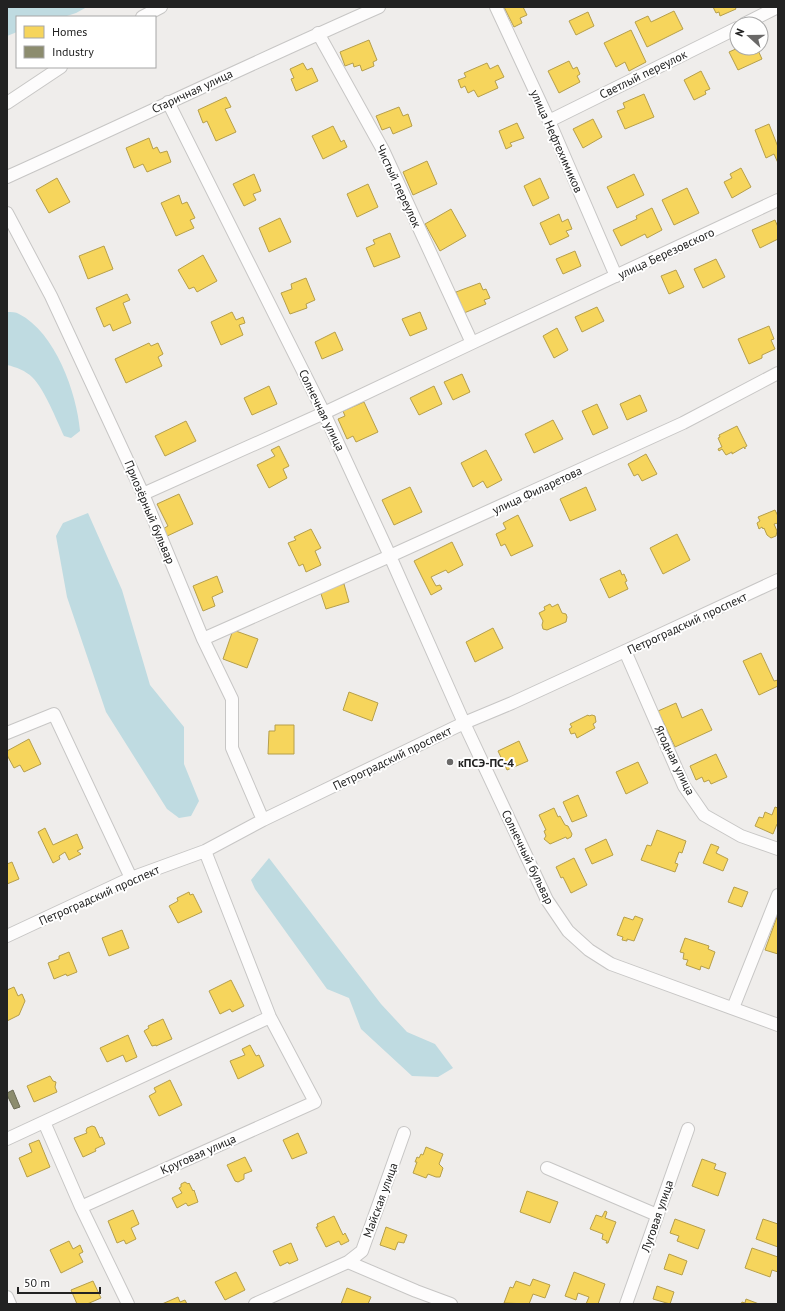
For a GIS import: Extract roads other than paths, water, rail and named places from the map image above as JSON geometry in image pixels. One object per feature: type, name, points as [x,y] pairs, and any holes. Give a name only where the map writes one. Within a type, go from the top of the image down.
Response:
[{"type":"street","points":[[144,16],[161,7]]},
{"type":"street","name":"Старичная улица","points":[[7,177],[99,136],[168,102],[318,33],[379,7]]},
{"type":"street","name":"улица Нефтехимиков","points":[[496,7],[549,121],[616,276]]},
{"type":"street","points":[[760,16],[778,7]]},
{"type":"street","name":"Светлый переулок","points":[[549,121],[729,32]]},
{"type":"street","name":"Чистый переулок","points":[[318,33],[383,150],[472,343]]},
{"type":"street","points":[[7,103],[60,68]]},
{"type":"street","name":"Солнечная улица","points":[[168,102],[324,413],[390,556],[464,723]]},
{"type":"street","name":"улица Березовского","points":[[143,494],[324,413],[778,200]]},
{"type":"street","name":"Приозёрный бульвар","points":[[7,213],[51,296],[143,494],[203,639],[232,699],[232,748],[263,820]]},
{"type":"street","name":"улица Филаретова","points":[[203,639],[390,556],[683,422],[778,373]]},
{"type":"street","name":"Петроградский проспект","points":[[7,936],[131,878],[205,851],[263,820],[464,723],[512,703],[778,580]]},
{"type":"street","name":"Ягодная улица","points":[[625,651],[684,786],[704,815],[742,836],[778,849]]},
{"type":"street","points":[[7,733],[54,714],[131,878]]},
{"type":"street","name":"Солнечный бульвар","points":[[464,723],[547,900],[568,931],[589,950],[611,964],[778,1025]]},
{"type":"street","points":[[7,1139],[270,1017],[205,851]]},
{"type":"street","points":[[733,1008],[778,894]]},
{"type":"street","name":"Круговая улица","points":[[81,1207],[315,1102],[270,1017]]},
{"type":"street","points":[[44,1122],[81,1207],[128,1304]]},
{"type":"street","name":"Луговая улица","points":[[626,1304],[688,1129]]},
{"type":"street","name":"Майская улица","points":[[255,1304],[348,1262],[362,1251],[404,1133]]},
{"type":"street","points":[[547,1168],[657,1214]]},
{"type":"street","points":[[348,1262],[451,1304]]},
{"type":"street","points":[[7,1297],[10,1304]]},
{"type":"water","points":[[7,7],[87,7],[67,16],[16,16],[16,32],[7,36]]},
{"type":"water","points":[[7,312],[18,313],[32,323],[53,349],[62,365],[74,399],[80,431],[71,438],[64,436],[46,397],[32,377],[21,370],[7,365]]},
{"type":"water","points":[[88,513],[122,590],[150,685],[184,727],[184,764],[199,801],[191,816],[179,818],[167,809],[106,712],[67,597],[56,536],[63,523]]},
{"type":"water","points":[[269,858],[381,1004],[407,1032],[435,1044],[453,1068],[438,1077],[412,1076],[361,1029],[349,998],[327,989],[255,889],[251,880]]},
{"type":"place","name":"кПСЭ-ПС-4","points":[[450,762]]}]
